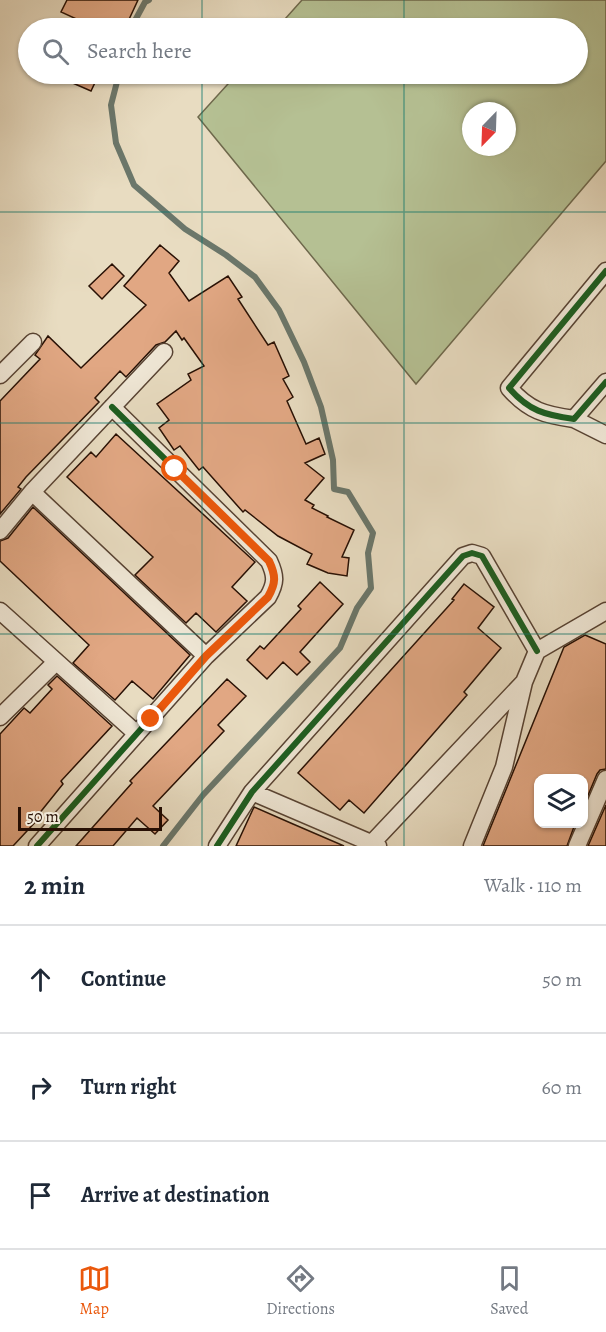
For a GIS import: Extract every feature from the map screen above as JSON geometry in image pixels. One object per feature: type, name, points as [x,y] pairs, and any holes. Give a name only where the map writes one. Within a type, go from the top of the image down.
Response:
[{"type":"street","points":[[606,271],[509,388],[522,402],[550,416],[574,419],[606,435]]},
{"type":"street","points":[[0,375],[33,342]]},
{"type":"street","points":[[0,531],[32,492],[164,352]]},
{"type":"street","points":[[574,419],[606,382]]},
{"type":"street","points":[[37,846],[206,656],[268,597],[274,585],[275,574],[269,561],[112,407]]},
{"type":"street","points":[[32,492],[206,656]]},
{"type":"street","points":[[217,846],[252,792],[463,556],[472,554],[482,556],[537,651]]},
{"type":"street","points":[[0,611],[137,734]]},
{"type":"street","points":[[472,846],[504,767],[524,682],[537,651],[606,611]]},
{"type":"street","points":[[0,717],[56,662]]},
{"type":"street","points":[[252,792],[375,845],[524,682]]},
{"type":"street","points":[[577,846],[606,779]]},
{"type":"green space","points":[[302,0],[606,0],[606,161],[416,384],[198,117],[228,84],[588,84],[588,18],[286,18]]},
{"type":"building","points":[[67,0],[138,0],[130,18],[74,18],[61,12]]},
{"type":"building","points":[[75,84],[94,84],[91,91]]},
{"type":"building","points":[[160,245],[179,261],[169,273],[189,301],[228,276],[242,297],[238,299],[268,345],[274,342],[289,376],[283,379],[293,397],[287,401],[306,444],[319,438],[325,454],[305,463],[324,478],[305,500],[314,505],[312,508],[354,530],[342,557],[349,558],[347,576],[328,573],[307,564],[312,554],[278,536],[245,510],[243,512],[203,467],[199,470],[180,446],[174,450],[159,428],[169,420],[157,404],[191,380],[188,374],[204,366],[184,338],[182,340],[176,331],[165,342],[156,345],[126,377],[120,371],[95,398],[99,402],[26,477],[18,487],[21,489],[0,514],[0,401],[40,359],[35,355],[48,336],[81,368],[146,305],[124,286]]},
{"type":"building","points":[[112,264],[124,276],[102,299],[89,286]]},
{"type":"building","points":[[116,434],[255,562],[232,587],[247,601],[216,632],[196,613],[186,623],[135,575],[153,557],[67,477],[91,452],[96,457]]},
{"type":"building","points":[[33,507],[190,655],[153,699],[132,681],[115,700],[73,663],[89,645],[0,561],[0,541],[8,538]]},
{"type":"building","points":[[320,582],[343,604],[300,652],[310,662],[297,675],[283,662],[267,679],[247,660],[260,646],[264,649],[301,609],[298,606]]},
{"type":"building","points":[[464,584],[494,607],[478,628],[501,648],[464,692],[467,695],[364,813],[349,800],[340,810],[298,773],[454,600],[452,599]]},
{"type":"building","points":[[585,635],[606,644],[606,769],[600,770],[597,774],[588,795],[588,774],[534,774],[534,828],[574,828],[567,846],[483,846],[564,647]]},
{"type":"building","points":[[57,676],[112,726],[61,781],[63,784],[38,815],[40,817],[13,846],[0,846],[0,734],[24,708],[30,713],[52,689],[48,685]]},
{"type":"building","points":[[227,679],[246,696],[218,725],[224,731],[153,806],[168,820],[155,834],[137,818],[113,846],[76,846],[132,783],[130,781]]},
{"type":"building","points":[[606,805],[606,846],[588,846]]},
{"type":"building","points":[[254,807],[293,824],[344,846],[236,846]]},
{"type":"waterway","points":[[136,18],[145,2],[149,0]]},
{"type":"waterway","points":[[116,84],[111,105],[116,143],[134,185],[185,229],[255,277],[279,310],[304,362],[321,407],[333,460],[334,489],[348,492],[373,533],[368,553],[371,588],[357,608],[340,648],[203,795],[163,846]]},
{"type":"cycle path","points":[[606,271],[509,388],[516,396],[538,411],[574,419],[606,382]]},
{"type":"cycle path","points":[[37,846],[206,656],[268,597],[274,583],[269,561],[112,407]]},
{"type":"cycle path","points":[[217,846],[252,792],[463,556],[472,553],[482,556],[537,651]]},
{"type":"route","points":[[151,719],[206,656],[268,597],[274,585],[275,574],[269,561],[175,469]]}]
